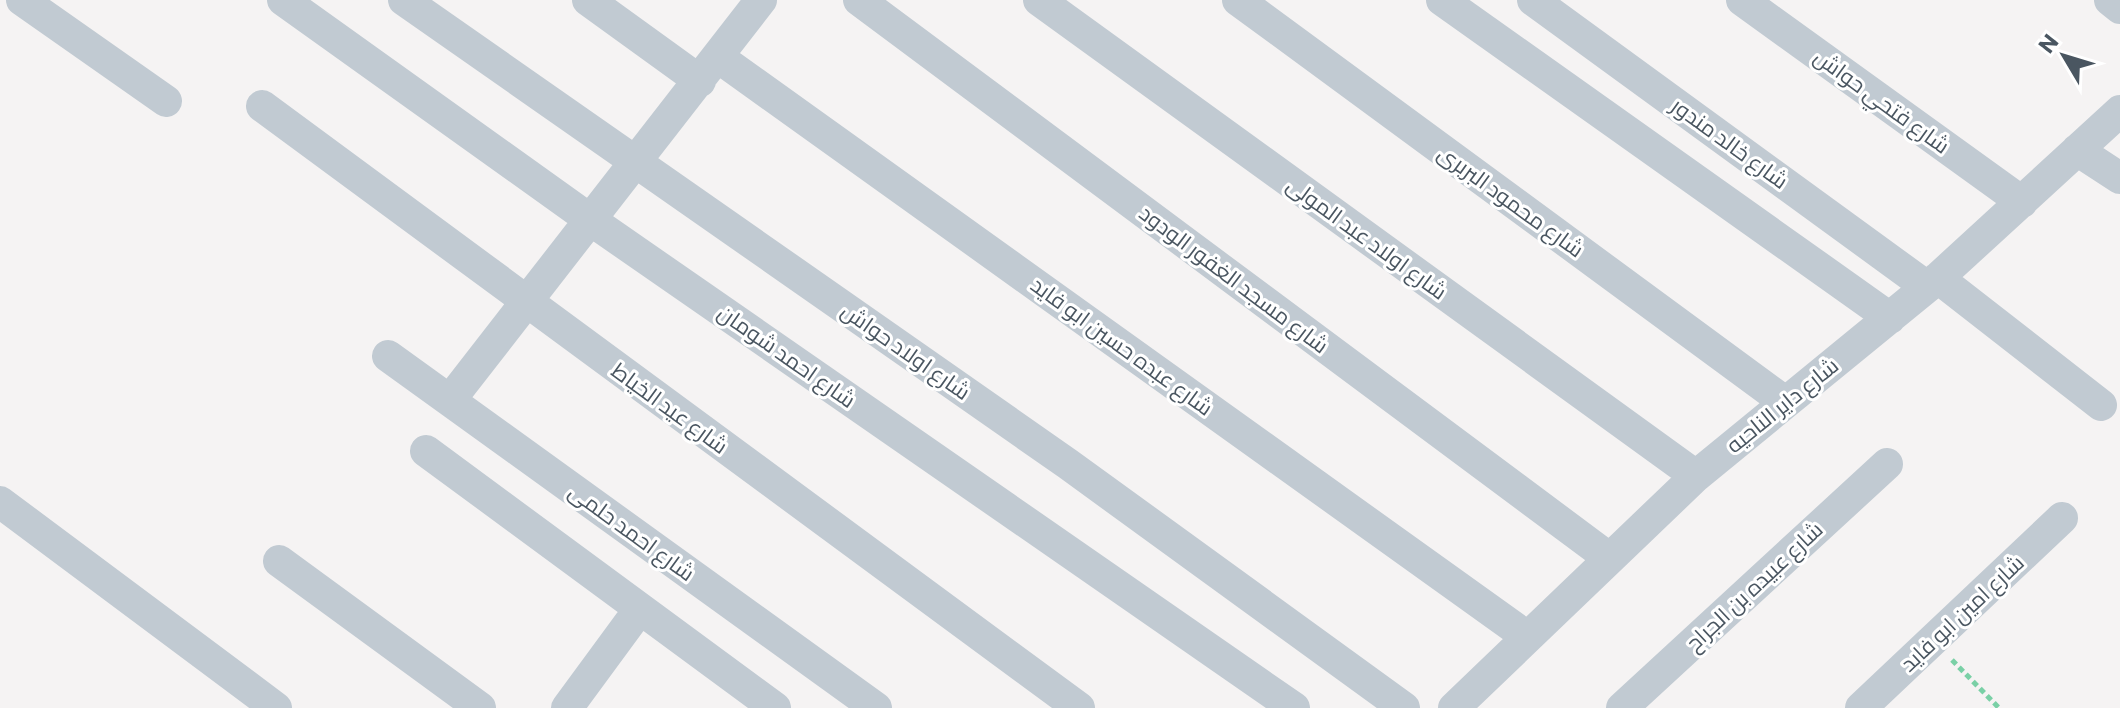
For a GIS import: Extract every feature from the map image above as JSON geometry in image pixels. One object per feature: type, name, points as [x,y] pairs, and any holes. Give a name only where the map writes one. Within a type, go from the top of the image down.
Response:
[{"type":"street","points":[[22,0],[166,101]]},
{"type":"street","name":"شارع احمد شومان","points":[[283,0],[592,221],[1294,708]]},
{"type":"street","name":"شارع اولاد حواش","points":[[404,0],[1068,464],[1404,708]]},
{"type":"street","name":"شارع عبده حسين ابو فايد","points":[[588,0],[709,69],[1526,636]]},
{"type":"street","points":[[450,400],[529,303],[761,0]]},
{"type":"street","name":"شارع مسجد الغفور الودود","points":[[859,0],[1609,558]]},
{"type":"street","name":"شارع اولاد عبد المولى","points":[[1039,0],[1696,476]]},
{"type":"street","name":"شارع محمود البربرى","points":[[1238,0],[1785,402]]},
{"type":"street","points":[[1442,0],[1890,318]]},
{"type":"street","name":"شارع خالد مندور","points":[[1533,0],[2101,405]]},
{"type":"street","name":"شارع فتحي حواش","points":[[1742,0],[2022,202]]},
{"type":"street","points":[[2110,0],[2120,8]]},
{"type":"street","name":"شارع عيد الخياط","points":[[262,106],[1079,708]]},
{"type":"street","name":"شارع داير الناحيه","points":[[1454,708],[1696,476],[1932,282],[2120,111]]},
{"type":"street","points":[[2077,150],[2120,178]]},
{"type":"street","name":"شارع احمد حلمى","points":[[388,356],[876,708]]},
{"type":"street","points":[[426,451],[775,708]]},
{"type":"street","name":"شارع عبيده بن الجراح","points":[[1622,708],[1887,464]]},
{"type":"street","points":[[0,502],[276,708]]},
{"type":"street","name":"شارع امين ابو فايد","points":[[1861,708],[2062,518]]},
{"type":"street","points":[[279,561],[480,708]]},
{"type":"street","points":[[567,708],[639,610]]},
{"type":"path","points":[[1933,640],[1999,708]]}]
